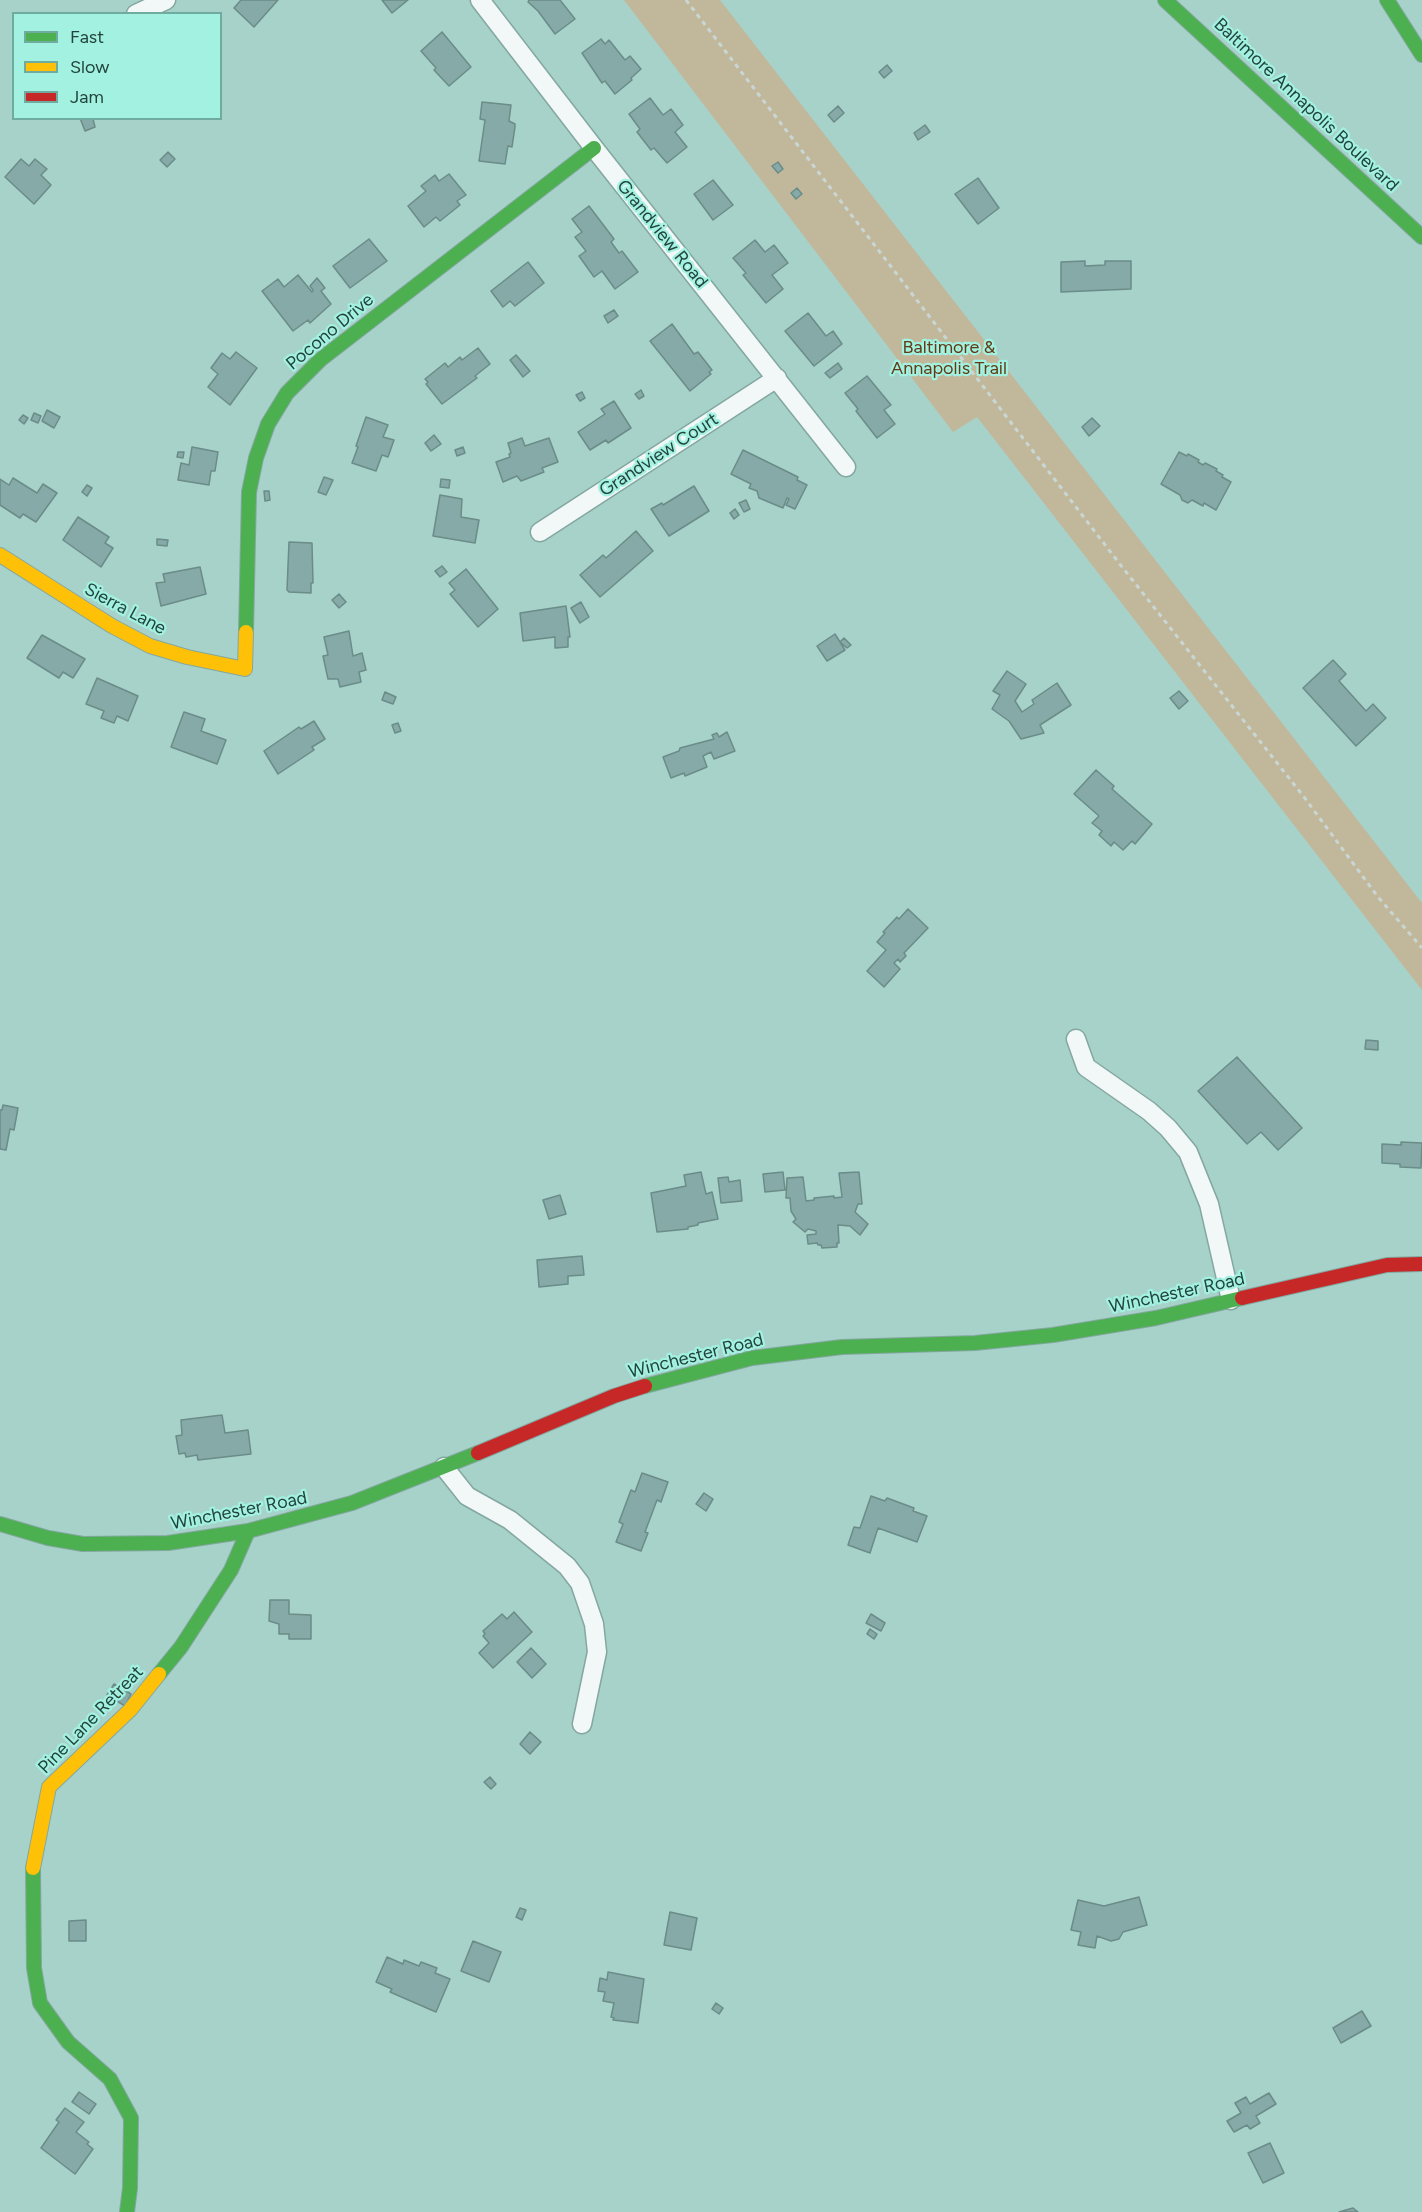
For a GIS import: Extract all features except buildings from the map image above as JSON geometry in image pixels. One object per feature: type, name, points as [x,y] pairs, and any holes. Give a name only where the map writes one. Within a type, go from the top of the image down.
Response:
[{"type":"main road","name":"Baltimore Annapolis Boulevard","points":[[1165,0],[1422,237]]},
{"type":"main road","points":[[1387,0],[1422,55]]},
{"type":"main road","name":"Pocono Drive","points":[[244,669],[249,492],[256,458],[268,424],[287,393],[320,360],[594,148]]},
{"type":"main road","name":"Sierra Lane","points":[[0,555],[112,626],[150,646],[187,657],[244,669]]},
{"type":"main road","name":"Winchester Road","points":[[0,1524],[48,1538],[83,1544],[112,1545],[168,1543],[248,1531],[343,1506],[444,1467],[614,1395],[752,1358],[842,1347],[975,1343],[1053,1335],[1121,1325],[1387,1265],[1422,1264]]},
{"type":"main road","name":"Pine Lane Retreat","points":[[127,2212],[130,2188],[131,2118],[110,2079],[68,2042],[40,2003],[34,1968],[33,1869],[49,1787],[130,1710],[181,1647],[231,1570],[248,1531]]},
{"type":"street","points":[[140,12],[166,0]]},
{"type":"street","name":"Grandview Road","points":[[480,0],[846,467]]},
{"type":"street","name":"Grandview Court","points":[[540,532],[777,378]]},
{"type":"street","points":[[1076,1039],[1086,1067],[1149,1111],[1168,1128],[1188,1152],[1209,1204],[1231,1300]]},
{"type":"street","points":[[444,1467],[467,1496],[510,1520],[567,1566],[580,1584],[594,1624],[597,1652],[582,1724]]},
{"type":"path","points":[[686,0],[1119,563],[1304,797],[1378,897],[1422,948]]},
{"type":"green space","name":"Baltimore & Annapolis Trail","points":[[624,0],[720,0],[1422,903],[1422,990],[977,417],[953,432]]},
{"type":"traffic: fast","points":[[1165,0],[1422,237]]},
{"type":"traffic: fast","points":[[1387,0],[1422,55]]},
{"type":"traffic: fast","points":[[246,632],[249,492],[256,458],[268,424],[287,393],[320,360],[594,148]]},
{"type":"traffic: fast","points":[[645,1386],[752,1358],[842,1347],[975,1343],[1053,1335],[1156,1318],[1242,1298]]},
{"type":"traffic: fast","points":[[0,1524],[48,1538],[83,1544],[168,1543],[248,1531],[352,1503],[478,1453]]},
{"type":"traffic: fast","points":[[159,1674],[181,1647],[231,1570],[248,1531]]},
{"type":"traffic: fast","points":[[33,1868],[34,1968],[40,2003],[68,2042],[110,2079],[131,2118],[130,2188],[127,2212]]},
{"type":"traffic: slow","points":[[0,555],[112,626],[150,646],[187,657],[245,669],[246,632]]},
{"type":"traffic: slow","points":[[33,1868],[49,1787],[130,1710],[159,1674]]},
{"type":"traffic: jam","points":[[1242,1298],[1387,1265],[1422,1264]]},
{"type":"traffic: jam","points":[[478,1453],[614,1396],[645,1386]]}]
